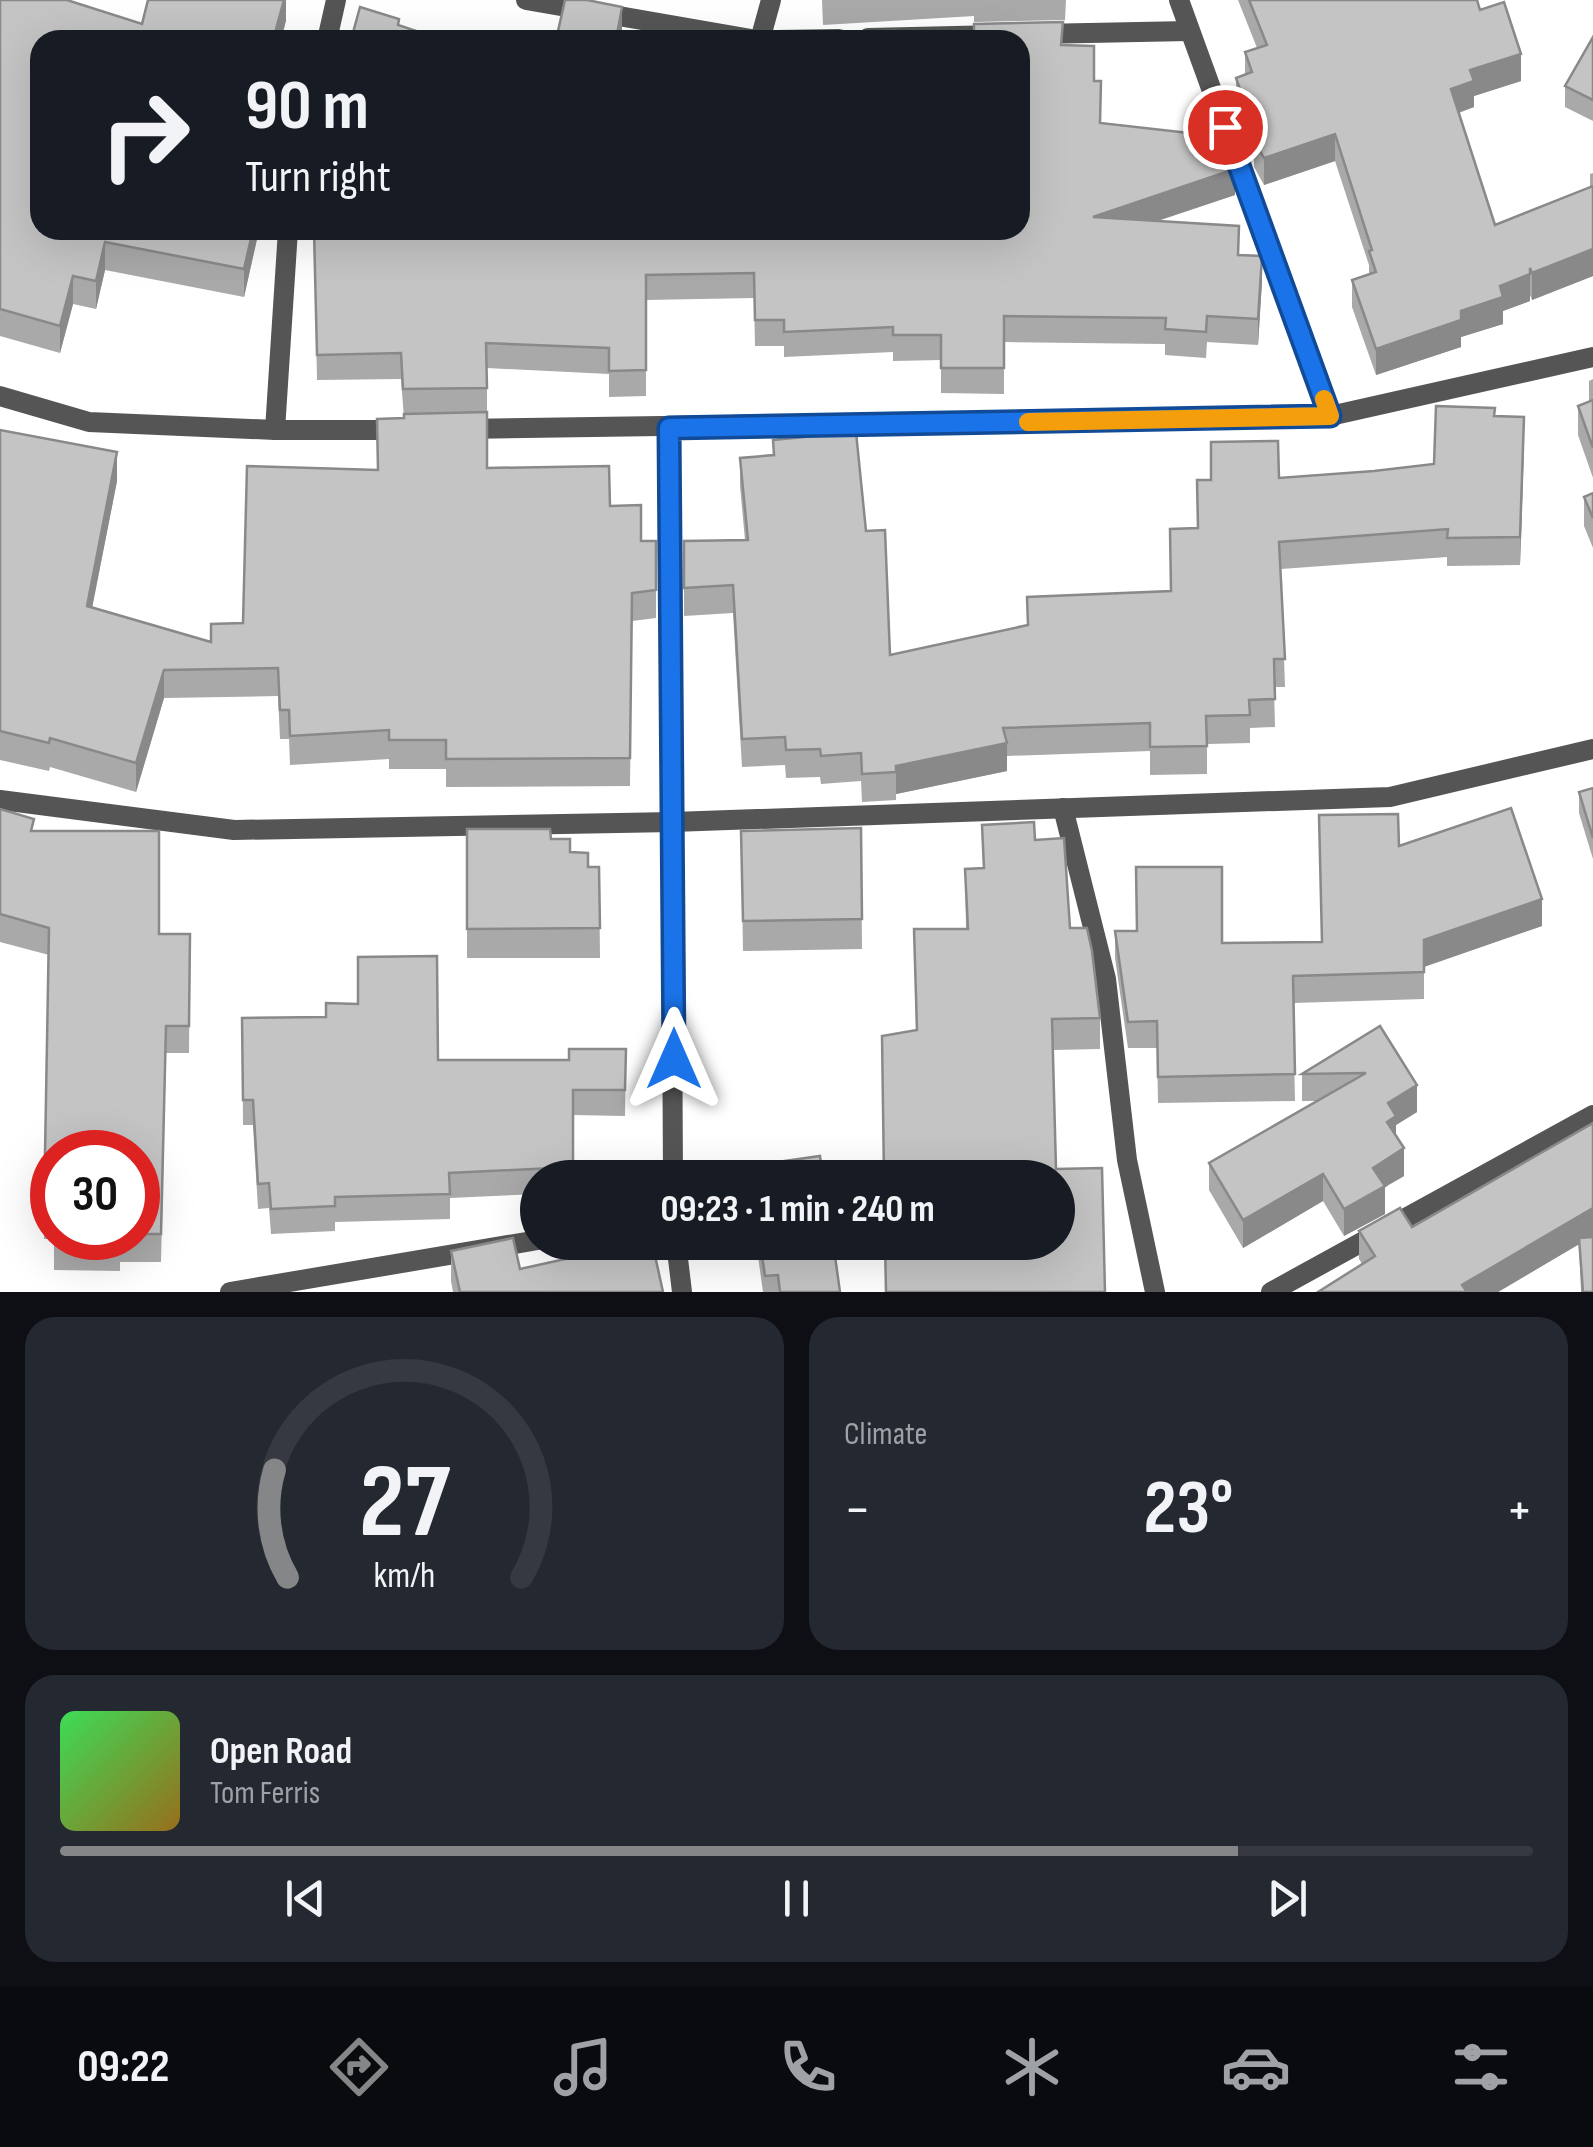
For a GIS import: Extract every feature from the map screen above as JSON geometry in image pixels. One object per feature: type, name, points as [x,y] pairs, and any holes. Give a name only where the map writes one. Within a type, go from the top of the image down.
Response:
[{"type":"street","points":[[328,30],[336,0]]},
{"type":"street","points":[[526,0],[700,30]]},
{"type":"street","points":[[762,30],[772,0]]},
{"type":"street","points":[[1179,0],[1330,416]]},
{"type":"street","points":[[1030,34],[1190,31]]},
{"type":"street","points":[[275,430],[287,240]]},
{"type":"street","points":[[0,396],[90,422],[275,430],[669,428],[1330,416],[1593,356]]},
{"type":"street","points":[[669,428],[674,1160]]},
{"type":"street","points":[[0,800],[234,830],[673,822],[1390,798],[1593,749]]},
{"type":"street","points":[[1063,808],[1106,979],[1127,1160],[1154,1292]]},
{"type":"street","points":[[1271,1292],[1593,1115]]},
{"type":"street","points":[[230,1292],[520,1243]]},
{"type":"street","points":[[678,1260],[682,1292]]},
{"type":"building","points":[[0,0],[67,0],[142,24],[148,0],[284,0],[276,30],[30,30],[30,240],[251,240],[244,269],[105,242],[96,281],[73,276],[60,326],[0,309]]},
{"type":"building","points":[[565,0],[622,7],[618,30],[558,30]]},
{"type":"building","points":[[1249,0],[1477,0],[1480,10],[1504,2],[1521,54],[1470,70],[1474,81],[1451,89],[1495,225],[1593,186],[1593,249],[1532,273],[1530,268],[1530,274],[1500,286],[1503,297],[1461,311],[1461,320],[1376,349],[1352,280],[1376,272],[1369,251],[1372,250],[1335,134],[1264,158],[1254,140],[1258,140],[1236,78],[1252,72],[1245,52],[1267,45]]},
{"type":"building","points":[[360,7],[399,19],[398,25],[413,30],[354,30]]},
{"type":"building","points":[[1063,22],[1061,45],[1094,46],[1094,81],[1101,81],[1100,123],[1224,137],[1235,169],[1093,217],[1239,226],[1238,255],[1262,256],[1258,319],[1207,316],[1206,332],[1165,329],[1166,318],[1004,316],[1004,368],[941,368],[941,335],[893,335],[893,327],[784,332],[784,320],[755,320],[754,273],[646,275],[646,370],[609,371],[609,348],[486,343],[487,388],[403,389],[401,353],[317,355],[314,240],[1030,240],[1030,30],[974,30],[974,24]]},
{"type":"building","points":[[1593,37],[1593,100],[1565,86]]},
{"type":"building","points":[[1593,400],[1593,448],[1578,406]]},
{"type":"building","points":[[1436,406],[1495,408],[1494,416],[1524,417],[1520,537],[1447,538],[1448,529],[1279,542],[1285,659],[1274,659],[1275,699],[1249,700],[1250,715],[1206,716],[1207,746],[1150,747],[1150,723],[1003,728],[1007,743],[896,766],[896,772],[862,774],[861,753],[821,756],[820,749],[786,750],[785,737],[742,739],[733,585],[684,588],[684,541],[748,540],[740,458],[774,455],[773,440],[856,432],[866,531],[885,530],[890,655],[1028,625],[1027,597],[1171,591],[1170,529],[1198,528],[1197,480],[1211,480],[1211,442],[1278,441],[1279,478],[1434,464]]},
{"type":"building","points":[[487,412],[487,468],[609,466],[610,506],[641,505],[641,541],[656,541],[656,590],[632,593],[630,758],[446,759],[446,740],[389,740],[389,730],[290,736],[289,710],[280,710],[278,668],[164,670],[136,763],[50,738],[49,743],[0,731],[0,430],[117,452],[87,606],[211,642],[211,624],[243,623],[247,466],[378,470],[377,419],[404,418],[404,414]]},
{"type":"building","points":[[1593,493],[1593,518],[1584,497]]},
{"type":"building","points":[[1593,788],[1593,838],[1579,792]]},
{"type":"building","points":[[1511,808],[1542,899],[1424,940],[1424,972],[1293,976],[1295,1074],[1158,1077],[1157,1021],[1128,1022],[1115,931],[1137,931],[1136,867],[1222,867],[1222,943],[1322,942],[1319,815],[1398,814],[1399,846]]},
{"type":"building","points":[[0,809],[34,819],[31,831],[159,831],[159,934],[190,934],[189,1026],[166,1026],[161,1234],[160,1130],[45,1130],[49,928],[0,914]]},
{"type":"building","points":[[1034,822],[1035,840],[1064,838],[1070,928],[1087,928],[1100,1018],[1052,1019],[1056,1160],[884,1160],[882,1036],[917,1030],[914,929],[968,929],[965,869],[984,868],[982,825]]},
{"type":"building","points":[[861,828],[862,919],[743,921],[741,831]]},
{"type":"building","points":[[467,829],[550,829],[551,839],[570,839],[570,852],[588,853],[588,867],[599,867],[600,928],[467,929]]},
{"type":"building","points":[[437,956],[438,1060],[569,1060],[569,1049],[626,1049],[625,1090],[573,1090],[573,1160],[520,1160],[520,1170],[449,1173],[450,1194],[335,1197],[335,1206],[271,1209],[269,1183],[258,1184],[253,1100],[243,1100],[242,1018],[326,1017],[326,1003],[358,1004],[358,957]]},
{"type":"building","points":[[1380,1026],[1417,1085],[1388,1103],[1396,1116],[1387,1122],[1404,1148],[1373,1168],[1385,1186],[1344,1209],[1323,1174],[1243,1220],[1209,1163],[1366,1073],[1302,1074]]},
{"type":"building","points":[[1593,1123],[1593,1208],[1462,1285],[1467,1292],[1318,1292],[1375,1256],[1359,1231],[1400,1208],[1412,1227]]},
{"type":"building","points":[[1102,1168],[1105,1292],[886,1292],[885,1260],[1075,1260],[1075,1169]]},
{"type":"building","points":[[1593,1237],[1593,1292],[1583,1292],[1579,1238]]},
{"type":"building","points":[[513,1238],[520,1269],[561,1260],[656,1260],[663,1292],[460,1292],[451,1251]]},
{"type":"building","points":[[763,1260],[836,1260],[840,1292],[780,1292],[778,1275],[765,1276]]},
{"type":"slow traffic","points":[[1028,422],[1330,416],[1324,399]]},
{"type":"route","points":[[674,1059],[669,428],[1330,416],[1225,127]]}]
